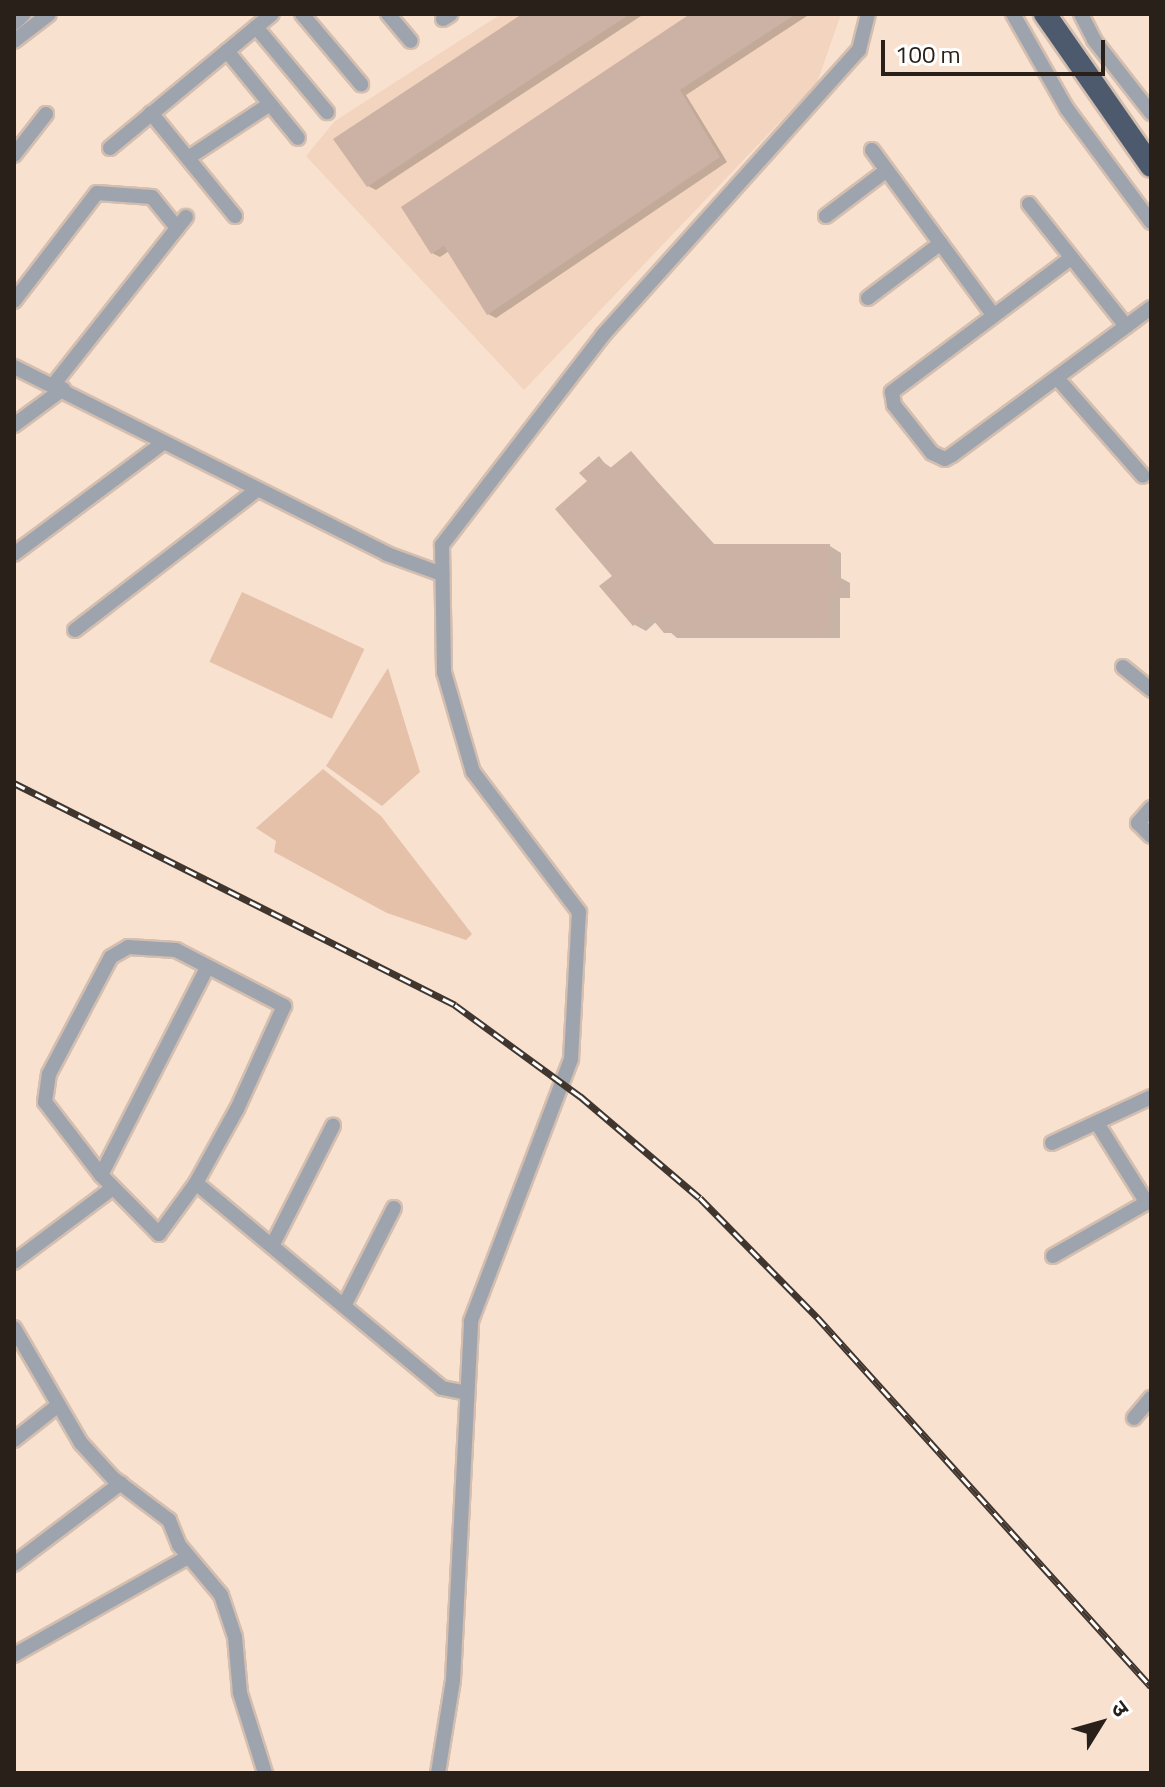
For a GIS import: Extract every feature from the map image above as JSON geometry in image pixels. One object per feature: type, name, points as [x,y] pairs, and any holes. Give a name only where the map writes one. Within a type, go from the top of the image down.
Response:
[{"type":"highway","points":[[1045,14],[1151,166]]},
{"type":"highway","points":[[1061,14],[1151,142]]},
{"type":"street","points":[[14,23],[24,14]]},
{"type":"street","points":[[14,42],[49,14]]},
{"type":"street","points":[[110,148],[272,14]]},
{"type":"street","points":[[302,14],[361,84]]},
{"type":"street","points":[[388,14],[411,41]]},
{"type":"street","points":[[438,1773],[453,1680],[471,1321],[571,1059],[579,912],[473,772],[444,672],[442,545],[603,335],[859,50],[868,14]]},
{"type":"street","points":[[1013,14],[1067,109],[1151,222]]},
{"type":"street","points":[[1081,14],[1094,40],[1151,113]]},
{"type":"street","points":[[256,27],[327,112]]},
{"type":"street","points":[[227,51],[298,138]]},
{"type":"street","points":[[188,158],[270,104]]},
{"type":"street","points":[[151,113],[235,216]]},
{"type":"street","points":[[14,155],[46,114]]},
{"type":"street","points":[[872,150],[993,315]]},
{"type":"street","points":[[826,216],[887,170]]},
{"type":"street","points":[[14,301],[97,193],[152,197],[182,223],[58,386],[14,425]]},
{"type":"street","points":[[1029,204],[1126,326]]},
{"type":"street","points":[[868,298],[941,243]]},
{"type":"street","points":[[1071,258],[892,392],[894,405],[932,453],[945,459],[952,455],[1151,308]]},
{"type":"street","points":[[14,367],[58,386],[387,554],[442,574]]},
{"type":"street","points":[[1057,378],[1143,476]]},
{"type":"street","points":[[14,554],[164,442]]},
{"type":"street","points":[[75,630],[257,490]]},
{"type":"street","points":[[1123,667],[1148,681]]},
{"type":"street","points":[[1151,808],[1138,823],[1151,836]]},
{"type":"street","points":[[128,947],[176,950],[284,1006],[196,1183],[159,1234],[101,1175],[45,1102],[49,1074],[111,957],[128,947]]},
{"type":"street","points":[[101,1175],[207,968]]},
{"type":"street","points":[[1052,1143],[1151,1097]]},
{"type":"street","points":[[1053,1256],[1149,1202],[1097,1123]]},
{"type":"street","points":[[272,1246],[333,1126]]},
{"type":"street","points":[[196,1183],[442,1388],[467,1393]]},
{"type":"street","points":[[14,1262],[113,1188]]},
{"type":"street","points":[[344,1306],[394,1208]]},
{"type":"street","points":[[16,1334],[81,1443],[121,1483],[169,1520],[188,1557],[221,1595],[235,1637],[240,1693],[265,1773]]},
{"type":"street","points":[[1134,1418],[1151,1398]]},
{"type":"street","points":[[14,1440],[57,1406]]},
{"type":"street","points":[[14,1564],[121,1483]]},
{"type":"street","points":[[14,1655],[188,1557]]},
{"type":"shaded area","points":[[501,14],[841,14],[817,83],[524,390],[306,156],[335,121]]},
{"type":"shaded area","points":[[242,592],[364,649],[332,719],[209,662]]},
{"type":"shaded area","points":[[388,668],[420,772],[382,806],[326,766]]},
{"type":"shaded area","points":[[323,769],[381,816],[472,934],[466,940],[387,913],[274,852],[276,841],[256,828]]},
{"type":"building","points":[[522,14],[630,14],[367,187],[333,139]]},
{"type":"building","points":[[690,14],[796,14],[680,90],[720,157],[487,315],[444,246],[431,254],[401,207]]},
{"type":"building","points":[[631,451],[711,544],[830,544],[830,575],[840,575],[839,593],[830,593],[829,633],[664,633],[648,614],[633,626],[599,586],[612,576],[555,509],[587,481],[579,473],[599,456],[609,469]]},
{"type":"railway","points":[[14,783],[455,1005],[580,1096],[700,1198],[817,1317],[1151,1686]]}]
